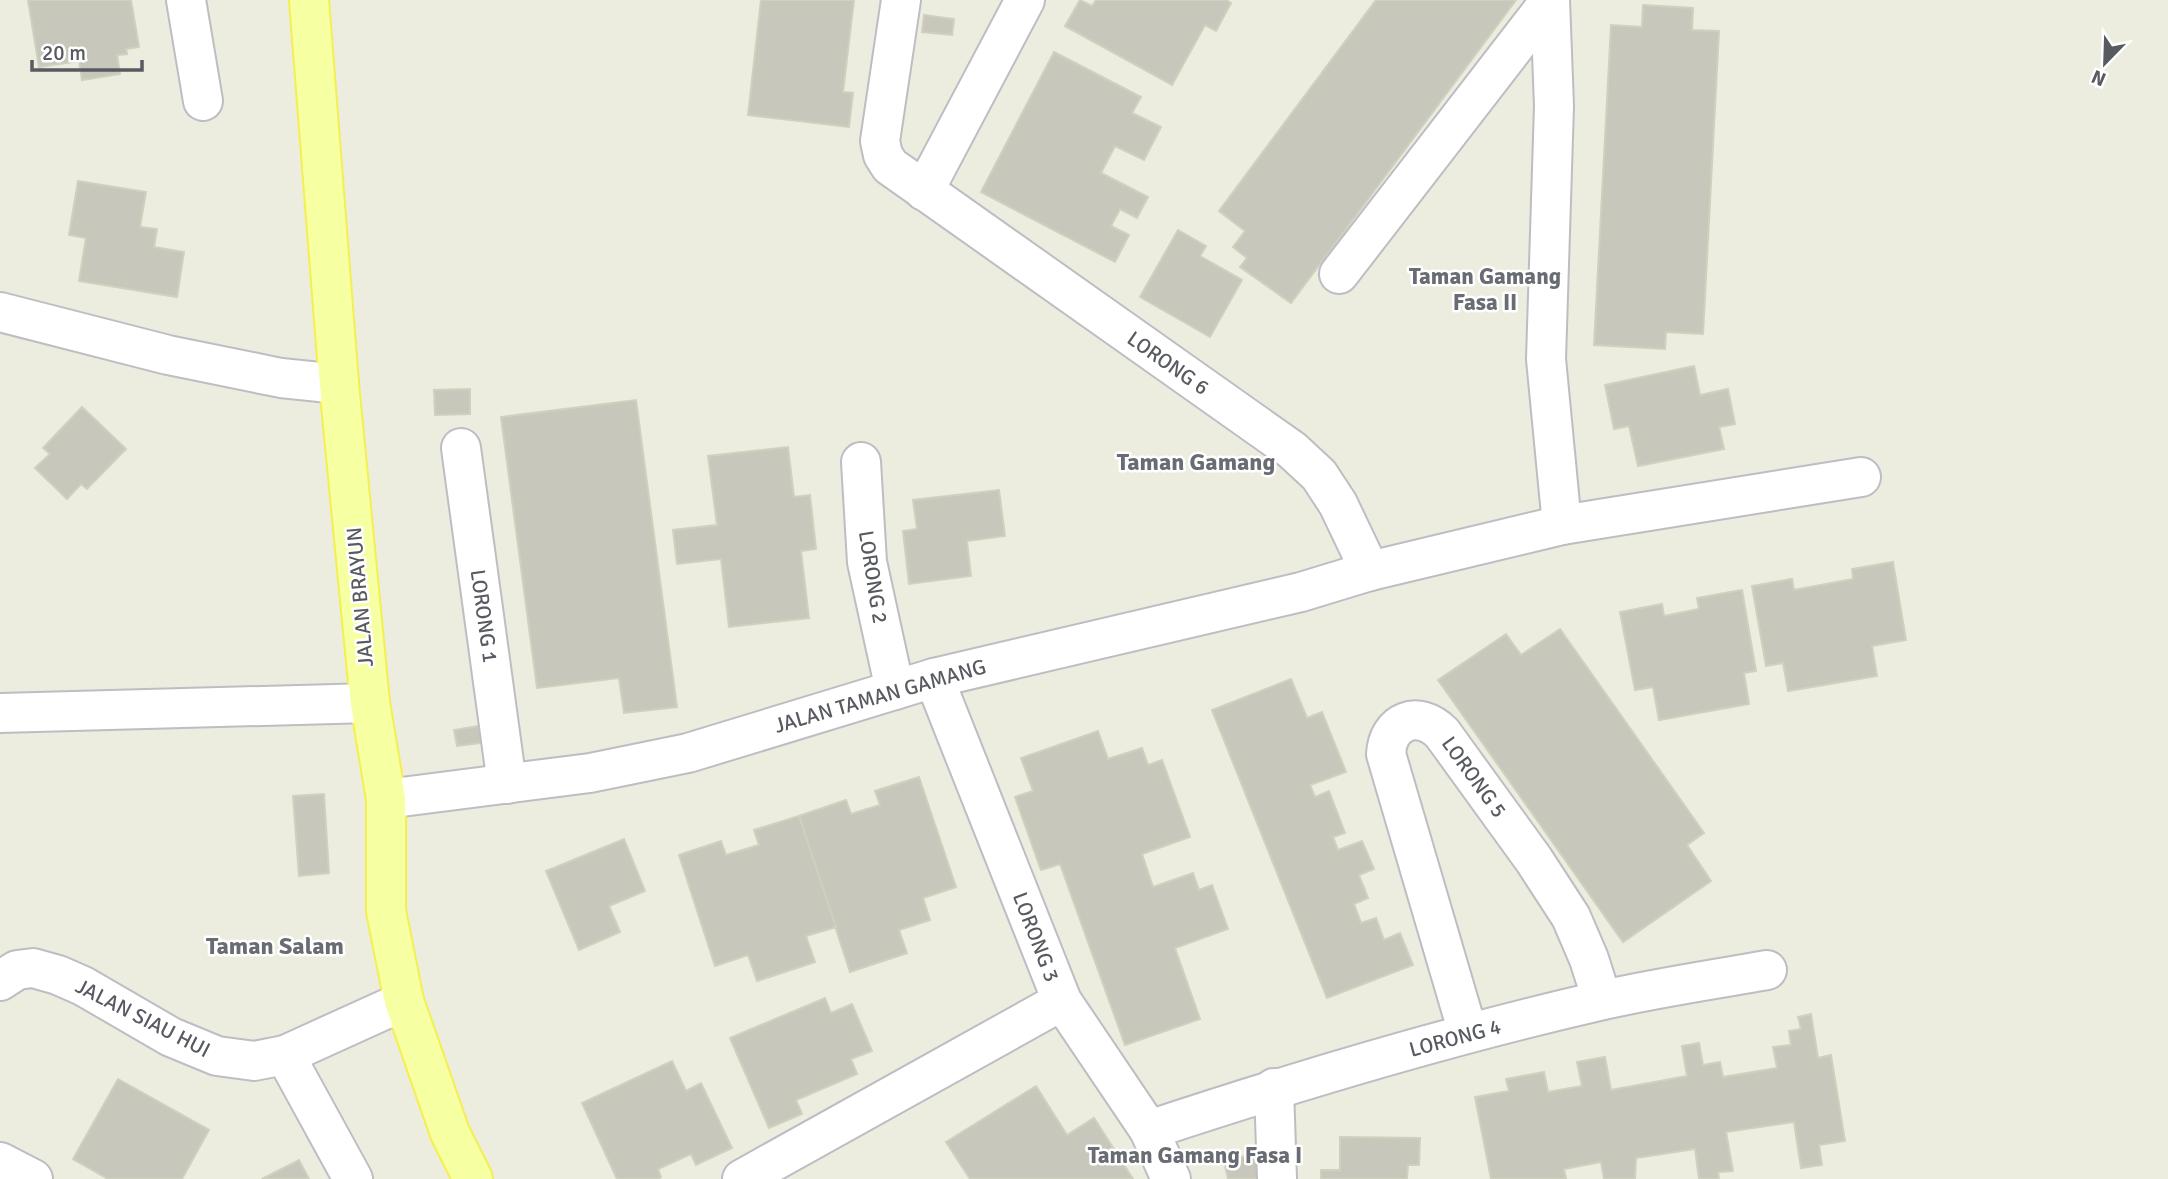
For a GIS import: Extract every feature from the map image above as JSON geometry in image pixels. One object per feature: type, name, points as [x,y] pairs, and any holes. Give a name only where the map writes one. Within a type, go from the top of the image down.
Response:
[{"type":"main road","name":"JALAN BRAYUN","points":[[309,0],[339,384],[370,703],[386,799],[386,911],[404,1001],[450,1133],[473,1179]]},
{"type":"street","points":[[186,0],[203,101]]},
{"type":"street","name":"LORONG 6","points":[[901,0],[880,142],[883,155],[890,166],[1292,450],[1319,475],[1338,504],[1370,571]]},
{"type":"street","points":[[925,191],[1025,0]]},
{"type":"street","points":[[1339,274],[1549,1]]},
{"type":"street","points":[[1549,1],[1554,106],[1546,359],[1562,525]]},
{"type":"street","points":[[0,312],[180,358],[281,378],[339,384]]},
{"type":"street","name":"LORONG 1","points":[[461,448],[507,784]]},
{"type":"street","name":"LORONG 2","points":[[861,462],[867,562],[895,690]]},
{"type":"street","name":"JALAN TAMAN GAMANG","points":[[386,799],[590,773],[688,753],[934,678],[1301,592],[1370,571],[1562,525],[1861,477]]},
{"type":"street","name":"LORONG 3","points":[[934,678],[1062,1001],[1149,1130],[1171,1179]]},
{"type":"street","points":[[0,713],[370,703]]},
{"type":"street","name":"LORONG 5","points":[[1468,1033],[1386,754],[1391,735],[1406,722],[1426,721],[1442,733],[1534,860],[1571,916],[1602,1000]]},
{"type":"street","name":"JALAN SIAU HUI","points":[[0,981],[17,970],[33,968],[58,975],[83,986],[171,1037],[217,1056],[254,1061],[285,1055],[404,1001]]},
{"type":"street","name":"LORONG 4","points":[[1149,1130],[1274,1088],[1468,1033],[1602,1000],[1767,970]]},
{"type":"street","points":[[742,1179],[1062,1001]]},
{"type":"street","points":[[285,1055],[353,1179]]},
{"type":"street","points":[[1274,1088],[1277,1179]]},
{"type":"street","points":[[0,1161],[33,1179]]},
{"type":"building","points":[[28,0],[131,0],[139,47],[126,49],[127,54],[117,55],[120,74],[82,80],[79,61],[39,67]]},
{"type":"building","points":[[761,0],[854,0],[843,92],[853,93],[849,127],[748,115]]},
{"type":"building","points":[[1080,0],[1092,6],[1096,0],[1226,0],[1231,3],[1216,31],[1205,25],[1172,85],[1065,26]]},
{"type":"building","points":[[1376,0],[1516,0],[1291,303],[1240,267],[1247,258],[1233,247],[1245,231],[1219,211]]},
{"type":"building","points":[[1643,5],[1693,8],[1692,30],[1719,31],[1703,334],[1666,332],[1665,349],[1594,345],[1611,25],[1642,27]]},
{"type":"building","points":[[924,15],[954,19],[952,35],[922,32]]},
{"type":"building","points":[[1054,52],[1141,97],[1132,113],[1161,127],[1144,160],[1115,146],[1101,173],[1148,197],[1137,218],[1120,209],[1111,226],[1129,235],[1115,262],[981,192]]},
{"type":"building","points":[[78,181],[146,192],[140,227],[157,229],[154,247],[184,252],[177,297],[79,281],[86,238],[69,235]]},
{"type":"building","points":[[1178,230],[1206,246],[1200,256],[1242,280],[1210,337],[1140,297]]},
{"type":"building","points":[[1694,366],[1700,395],[1728,389],[1735,424],[1719,427],[1724,449],[1638,466],[1629,426],[1614,429],[1605,385]]},
{"type":"building","points":[[470,389],[470,414],[435,415],[434,390]]},
{"type":"building","points":[[636,400],[677,707],[624,713],[619,678],[537,688],[501,417]]},
{"type":"building","points":[[82,407],[126,449],[87,489],[81,484],[67,499],[35,468],[50,454],[43,448]]},
{"type":"building","points":[[788,447],[794,497],[810,495],[816,549],[801,551],[809,618],[729,627],[721,559],[677,564],[673,530],[717,525],[708,456]]},
{"type":"building","points":[[999,490],[1005,536],[967,541],[971,576],[909,584],[903,531],[917,529],[913,500]]},
{"type":"building","points":[[1893,562],[1906,640],[1872,646],[1877,676],[1788,691],[1783,663],[1766,666],[1752,586],[1792,579],[1794,590],[1853,579],[1852,569]]},
{"type":"building","points":[[1742,590],[1756,671],[1744,673],[1749,704],[1659,720],[1653,687],[1635,690],[1620,612],[1662,604],[1664,616],[1699,609],[1697,598]]},
{"type":"building","points":[[1560,629],[1704,833],[1687,845],[1711,881],[1623,942],[1438,680],[1506,634],[1521,655]]},
{"type":"building","points":[[1291,679],[1307,718],[1322,712],[1346,772],[1310,785],[1315,797],[1329,791],[1345,833],[1333,837],[1338,850],[1362,841],[1374,869],[1359,875],[1368,898],[1354,904],[1361,923],[1376,918],[1384,940],[1400,933],[1413,965],[1327,998],[1212,710]]},
{"type":"building","points":[[479,726],[481,743],[457,746],[454,730]]},
{"type":"building","points":[[1098,731],[1108,759],[1142,748],[1148,765],[1162,760],[1190,837],[1142,854],[1153,887],[1193,873],[1199,890],[1212,885],[1228,929],[1175,948],[1200,1019],[1125,1045],[1060,864],[1041,870],[1015,797],[1033,791],[1021,758]]},
{"type":"building","points":[[919,777],[956,887],[923,898],[930,920],[899,930],[907,953],[850,972],[799,816],[846,800],[851,814],[880,805],[875,791]]},
{"type":"building","points":[[324,794],[329,873],[299,876],[293,796]]},
{"type":"building","points":[[799,816],[836,927],[806,936],[815,962],[757,981],[748,955],[715,966],[679,855],[721,841],[726,855],[759,845],[754,830]]},
{"type":"building","points":[[624,839],[645,891],[609,906],[620,932],[579,950],[546,871]]},
{"type":"building","points":[[825,998],[831,1013],[852,1004],[872,1051],[851,1059],[857,1074],[796,1100],[802,1114],[769,1128],[730,1038]]},
{"type":"building","points":[[1811,1014],[1818,1058],[1831,1055],[1845,1141],[1819,1145],[1822,1165],[1801,1168],[1794,1122],[1726,1132],[1733,1171],[1718,1172],[1719,1179],[1699,1179],[1695,1149],[1636,1158],[1635,1179],[1604,1179],[1601,1162],[1564,1169],[1566,1179],[1491,1179],[1475,1097],[1509,1091],[1506,1079],[1544,1072],[1548,1092],[1582,1086],[1577,1062],[1605,1057],[1611,1090],[1687,1076],[1682,1046],[1699,1043],[1703,1065],[1720,1062],[1723,1077],[1777,1068],[1773,1047],[1791,1045],[1789,1031],[1801,1029],[1798,1017]]},
{"type":"building","points":[[672,1061],[686,1091],[701,1083],[732,1148],[696,1165],[691,1154],[658,1169],[661,1177],[658,1179],[617,1179],[582,1103]]},
{"type":"building","points":[[118,1079],[209,1130],[182,1179],[108,1179],[73,1159]]},
{"type":"building","points":[[1036,1086],[1067,1135],[1094,1118],[1133,1179],[970,1179],[946,1142]]},
{"type":"building","points":[[1340,1137],[1420,1138],[1419,1165],[1408,1165],[1407,1179],[1321,1179],[1321,1170],[1340,1170]]},
{"type":"building","points":[[1255,1154],[1261,1179],[1228,1179],[1224,1161]]},
{"type":"building","points":[[299,1160],[309,1179],[262,1179]]},
{"type":"district","name":"Taman Gamang Fasa II","points":[[1485,289]]},
{"type":"district","name":"Taman Gamang","points":[[1196,462]]},
{"type":"district","name":"Taman Salam","points":[[275,946]]},
{"type":"district","name":"Taman Gamang Fasa I","points":[[1195,1155]]}]
